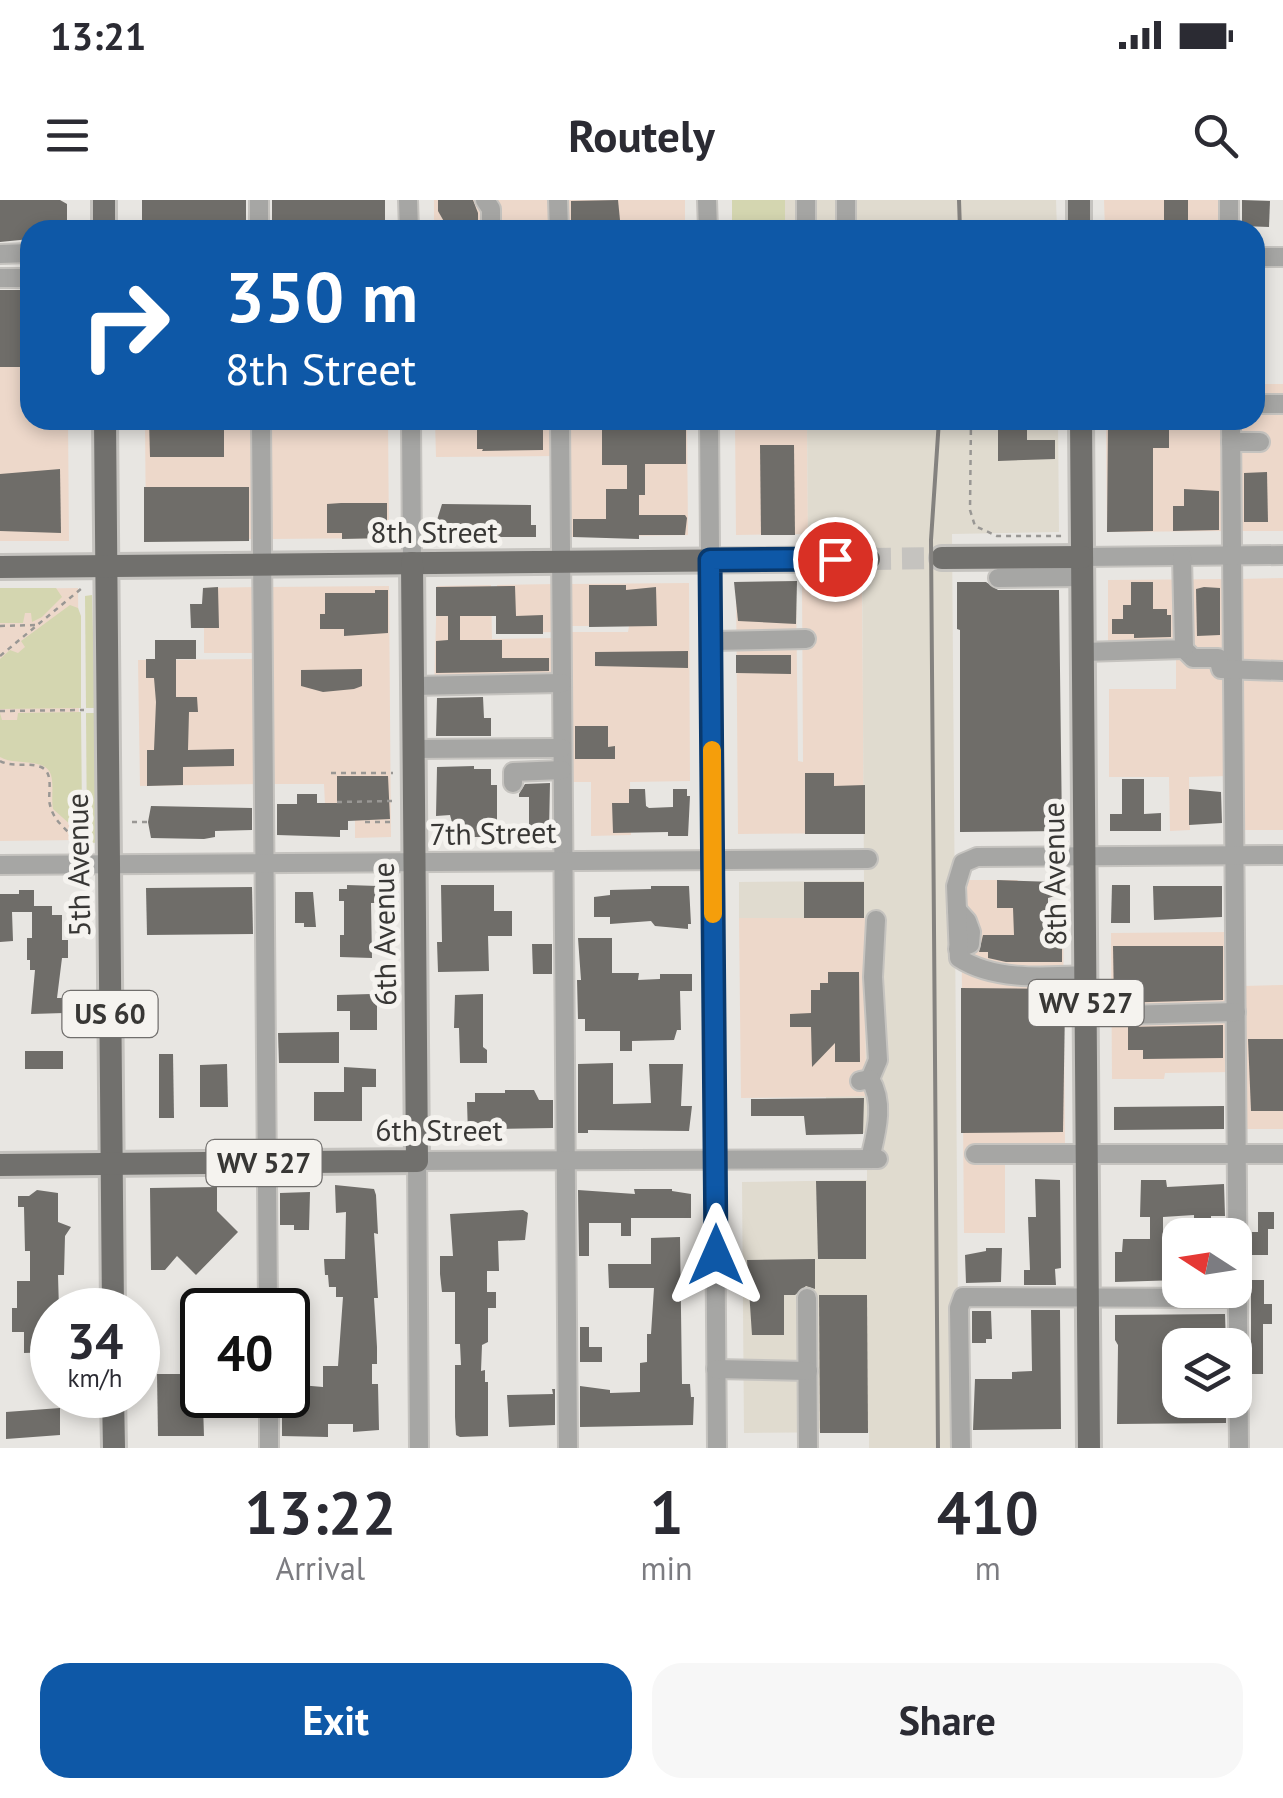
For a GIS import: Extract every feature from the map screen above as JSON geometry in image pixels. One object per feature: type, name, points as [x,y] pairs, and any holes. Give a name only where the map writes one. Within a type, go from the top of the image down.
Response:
[{"type":"main road","name":"5th Avenue","points":[[105,430],[112,1288]]},
{"type":"main road","name":"8th Avenue","points":[[1080,430],[1090,1448]]},
{"type":"main road","points":[[942,558],[1082,557]]},
{"type":"main road","name":"8th Street","points":[[0,567],[869,559]]},
{"type":"main road","name":"6th Avenue","points":[[412,563],[417,1161]]},
{"type":"main road","name":"6th Street","points":[[0,1165],[417,1161]]},
{"type":"main road","points":[[113,1418],[114,1448]]},
{"type":"street","points":[[262,430],[268,1288]]},
{"type":"street","name":"6th Avenue","points":[[411,430],[412,563]]},
{"type":"street","points":[[560,430],[568,1448]]},
{"type":"street","points":[[709,430],[717,1448]]},
{"type":"street","points":[[1231,430],[1237,1218]]},
{"type":"street","points":[[1231,442],[1260,442]]},
{"type":"street","points":[[998,578],[1082,557],[1283,555]]},
{"type":"street","points":[[1182,556],[1184,649],[1193,658],[1218,658]]},
{"type":"street","points":[[712,641],[806,640]]},
{"type":"street","points":[[1233,645],[1222,646],[1218,658],[1221,668],[1283,671]]},
{"type":"street","points":[[1082,652],[1184,649]]},
{"type":"street","points":[[413,686],[562,682]]},
{"type":"street","points":[[413,749],[562,748]]},
{"type":"street","points":[[513,783],[513,772],[562,770]]},
{"type":"street","points":[[1086,975],[1005,974],[974,968],[959,958],[957,910],[962,863],[977,856],[1283,855]]},
{"type":"street","name":"7th Street","points":[[0,864],[868,858]]},
{"type":"street","name":"6th Street","points":[[417,1161],[874,1159],[878,1104],[864,1080],[878,1060],[873,977],[876,920]]},
{"type":"street","points":[[1086,1016],[1236,1012]]},
{"type":"street","points":[[975,1154],[1283,1154]]},
{"type":"street","name":"6th Avenue","points":[[417,1161],[419,1448]]},
{"type":"street","points":[[807,1298],[808,1448]]},
{"type":"street","points":[[961,1448],[958,1340],[962,1298],[1162,1298]]},
{"type":"street","points":[[1238,1308],[1239,1448]]},
{"type":"street","points":[[716,1369],[808,1371]]},
{"type":"street","points":[[269,1418],[269,1448]]},
{"type":"path","points":[[971,430],[970,510],[976,526],[996,536],[1082,557]]},
{"type":"path","points":[[0,656],[82,588]]},
{"type":"path","points":[[0,626],[37,625]]},
{"type":"path","points":[[0,711],[84,710]]},
{"type":"path","points":[[0,760],[13,766],[39,766],[45,770],[51,810],[81,844]]},
{"type":"path","points":[[331,774],[392,773]]},
{"type":"path","points":[[338,802],[393,801]]},
{"type":"path","points":[[132,822],[148,822]]},
{"type":"path","points":[[365,822],[393,822]]},
{"type":"shaded area","points":[[434,200],[553,200],[554,220],[434,220]]},
{"type":"shaded area","points":[[565,200],[685,200],[685,220],[566,220]]},
{"type":"shaded area","points":[[733,200],[1056,200],[1057,220],[733,220]]},
{"type":"shaded area","points":[[1104,200],[1224,200],[1224,220],[1105,220]]},
{"type":"shaded area","points":[[0,290],[20,290],[20,430],[68,430],[69,541],[0,541]]},
{"type":"shaded area","points":[[1265,384],[1283,384],[1283,531],[1239,531],[1238,430],[1265,430]]},
{"type":"shaded area","points":[[145,430],[256,430],[257,539],[146,540]]},
{"type":"shaded area","points":[[268,430],[388,430],[389,538],[269,539]]},
{"type":"shaded area","points":[[435,430],[555,430],[556,456],[436,457]]},
{"type":"shaded area","points":[[567,430],[687,430],[688,535],[568,537]]},
{"type":"shaded area","points":[[735,430],[807,430],[808,534],[736,535]]},
{"type":"shaded area","points":[[807,430],[1058,430],[1059,532],[952,534],[959,1448],[869,1448],[869,1432],[744,1433],[742,1182],[867,1180],[867,1133],[827,1133],[826,1097],[866,1096],[865,918],[739,918],[739,882],[864,881],[862,535],[808,534]]},
{"type":"shaded area","points":[[1106,430],[1226,430],[1227,531],[1107,532]]},
{"type":"shaded area","points":[[1283,578],[1283,830],[1241,830],[1239,579]]},
{"type":"shaded area","points":[[1228,579],[1229,776],[1189,777],[1190,830],[1170,831],[1169,777],[1109,777],[1109,689],[1176,689],[1176,652],[1108,651],[1108,580]]},
{"type":"shaded area","points":[[802,582],[862,582],[864,833],[738,834],[736,583],[796,583],[798,761],[803,762]]},
{"type":"shaded area","points":[[689,583],[690,781],[630,782],[631,835],[591,836],[591,782],[570,782],[569,632],[628,632],[629,626],[569,626],[569,584]]},
{"type":"shaded area","points":[[557,584],[557,632],[497,633],[497,585]]},
{"type":"shaded area","points":[[491,585],[492,639],[557,638],[558,692],[434,693],[437,586]]},
{"type":"shaded area","points":[[389,586],[391,837],[355,838],[355,804],[325,804],[324,784],[271,784],[270,587]]},
{"type":"shaded area","points":[[258,587],[258,653],[204,653],[204,588]]},
{"type":"shaded area","points":[[78,588],[80,840],[0,841],[0,589]]},
{"type":"shaded area","points":[[258,659],[259,784],[140,786],[138,660]]},
{"type":"shaded area","points":[[961,880],[1018,880],[1018,907],[1063,907],[1065,1146],[1005,1147],[1005,1233],[964,1233]]},
{"type":"shaded area","points":[[865,917],[866,1097],[741,1098],[739,918]]},
{"type":"shaded area","points":[[1230,932],[1232,1072],[1165,1073],[1164,1079],[1112,1079],[1111,933]]},
{"type":"shaded area","points":[[1283,985],[1283,1129],[1244,1129],[1243,986]]},
{"type":"green space","points":[[732,200],[785,200],[785,220],[732,220]]},
{"type":"green space","points":[[0,588],[56,588],[62,597],[32,622],[31,613],[25,613],[23,623],[0,623]]},
{"type":"green space","points":[[92,595],[95,708],[86,708],[85,596]]},
{"type":"green space","points":[[70,605],[78,608],[81,616],[81,708],[0,709],[0,659],[10,650],[18,653],[25,647],[21,641]]},
{"type":"green space","points":[[81,712],[82,816],[72,826],[53,809],[48,769],[0,757],[0,713],[2,720],[17,720],[18,713]]},
{"type":"green space","points":[[86,713],[95,713],[96,843],[87,842]]},
{"type":"building","points":[[0,200],[60,200],[67,204],[67,220],[20,220],[20,240],[0,242]]},
{"type":"building","points":[[142,200],[246,200],[246,220],[142,220]]},
{"type":"building","points":[[272,200],[385,200],[385,220],[272,220]]},
{"type":"building","points":[[438,200],[473,200],[478,220],[443,220]]},
{"type":"building","points":[[618,200],[620,220],[571,220],[571,201]]},
{"type":"building","points":[[1164,200],[1188,200],[1188,220],[1164,220]]},
{"type":"building","points":[[1242,200],[1270,201],[1269,227],[1265,227],[1265,220],[1242,220]]},
{"type":"building","points":[[0,290],[20,290],[20,367],[0,367]]},
{"type":"building","points":[[149,430],[224,430],[224,457],[150,457]]},
{"type":"building","points":[[477,430],[543,430],[543,450],[477,449]]},
{"type":"building","points":[[602,430],[686,430],[686,464],[645,464],[645,495],[639,495],[639,515],[685,515],[685,535],[639,535],[639,539],[573,537],[573,519],[606,519],[606,489],[627,489],[627,465],[602,465]]},
{"type":"building","points":[[998,430],[1027,430],[1027,440],[1055,440],[1055,459],[998,461]]},
{"type":"building","points":[[1108,430],[1169,430],[1169,448],[1153,448],[1153,531],[1107,532]]},
{"type":"building","points":[[760,445],[794,445],[795,535],[761,535]]},
{"type":"building","points":[[60,469],[61,533],[0,531],[0,474]]},
{"type":"building","points":[[1267,472],[1268,522],[1244,522],[1244,473]]},
{"type":"building","points":[[144,487],[249,487],[249,541],[144,542]]},
{"type":"building","points":[[1184,489],[1219,491],[1219,530],[1173,531],[1173,506],[1184,506]]},
{"type":"building","points":[[387,503],[387,538],[342,539],[342,533],[327,533],[327,504]]},
{"type":"building","points":[[442,504],[531,505],[531,525],[536,525],[536,537],[442,537],[437,520]]},
{"type":"building","points":[[797,581],[796,624],[738,621],[734,582]]},
{"type":"building","points":[[957,582],[986,582],[998,590],[1059,590],[1062,831],[960,832]]},
{"type":"building","points":[[1131,582],[1153,582],[1153,609],[1167,609],[1167,615],[1171,615],[1171,637],[1112,634],[1112,619],[1123,619],[1123,605],[1131,605]]},
{"type":"building","points":[[589,585],[626,585],[626,590],[656,587],[657,626],[589,627]]},
{"type":"building","points":[[515,586],[516,616],[543,615],[543,634],[496,634],[496,616],[460,616],[460,640],[502,640],[502,658],[549,658],[549,671],[436,673],[436,641],[448,640],[448,616],[436,616],[436,587]]},
{"type":"building","points":[[218,587],[219,628],[191,628],[190,604],[202,604],[203,588]]},
{"type":"building","points":[[1220,588],[1220,635],[1197,636],[1196,589]]},
{"type":"building","points":[[388,590],[388,633],[344,636],[344,629],[320,629],[325,593]]},
{"type":"building","points":[[155,640],[196,640],[196,659],[176,659],[176,697],[197,697],[198,712],[189,712],[188,750],[234,749],[234,766],[183,767],[183,785],[147,786],[147,750],[154,750],[156,702],[154,678],[146,678],[146,659],[155,659]]},
{"type":"building","points":[[688,651],[688,668],[595,666],[595,652]]},
{"type":"building","points":[[736,655],[791,655],[791,674],[736,673]]},
{"type":"building","points":[[362,669],[362,686],[354,689],[323,692],[301,686],[301,670]]},
{"type":"building","points":[[483,697],[484,718],[491,718],[491,736],[436,736],[437,698]]},
{"type":"building","points":[[575,726],[608,726],[608,747],[615,746],[615,759],[575,759]]},
{"type":"building","points":[[437,767],[491,769],[491,785],[497,785],[497,837],[456,837],[450,815],[436,816]]},
{"type":"building","points":[[805,773],[834,773],[834,786],[865,785],[865,834],[805,834]]},
{"type":"building","points":[[337,776],[388,776],[390,819],[348,821],[348,830],[340,830],[340,837],[277,835],[277,804],[297,804],[297,794],[317,794],[317,803],[337,803]]},
{"type":"building","points":[[1122,779],[1144,779],[1144,814],[1161,813],[1161,831],[1110,831],[1110,814],[1122,814]]},
{"type":"building","points":[[550,783],[549,831],[529,831],[529,797],[519,794],[525,784]]},
{"type":"building","points":[[629,789],[645,789],[649,808],[673,807],[673,789],[687,789],[688,836],[668,836],[668,832],[613,833],[612,803],[629,803]]},
{"type":"building","points":[[1189,789],[1221,792],[1222,823],[1189,825]]},
{"type":"building","points":[[151,806],[252,808],[252,830],[215,831],[215,837],[204,839],[151,838]]},
{"type":"building","points":[[997,880],[1055,882],[1055,896],[1048,898],[1048,918],[1062,919],[1062,962],[1006,962],[988,958],[988,952],[979,952],[983,935],[1014,935],[1013,908],[997,908]]},
{"type":"building","points":[[804,882],[864,882],[864,918],[804,918]]},
{"type":"building","points":[[347,885],[378,886],[378,903],[371,903],[372,958],[340,957],[344,901],[339,901],[339,889],[347,889]]},
{"type":"building","points":[[441,885],[494,885],[494,911],[512,911],[512,936],[488,936],[489,971],[438,972]]},
{"type":"building","points":[[1112,885],[1130,885],[1130,923],[1111,923]]},
{"type":"building","points":[[689,886],[688,929],[655,926],[651,921],[610,924],[610,917],[594,917],[594,897],[610,895],[610,890]]},
{"type":"building","points":[[1153,886],[1222,886],[1222,917],[1154,920]]},
{"type":"building","points":[[252,887],[253,934],[147,935],[146,888]]},
{"type":"building","points":[[19,890],[34,890],[34,906],[52,906],[52,915],[62,915],[62,940],[68,940],[68,958],[62,958],[57,998],[64,998],[64,1013],[31,1014],[35,970],[30,970],[27,960],[27,938],[32,938],[32,912],[12,912],[13,941],[0,942],[0,894],[19,894]]},
{"type":"building","points":[[295,892],[313,892],[316,927],[295,923]]},
{"type":"building","points":[[578,938],[612,938],[612,973],[639,973],[638,980],[660,979],[660,974],[692,974],[692,991],[680,991],[681,1030],[677,1030],[674,1040],[632,1041],[632,1051],[620,1051],[620,1031],[585,1031],[585,1019],[578,1019]]},
{"type":"building","points":[[532,944],[552,944],[552,974],[533,974]]},
{"type":"building","points":[[1113,946],[1223,946],[1223,1000],[1114,1003]]},
{"type":"building","points":[[828,972],[859,972],[860,1062],[835,1062],[835,1043],[812,1067],[811,1027],[790,1027],[790,1014],[811,1013],[811,990],[820,990],[820,983],[828,983]]},
{"type":"building","points":[[961,988],[1063,989],[1063,1132],[961,1133]]},
{"type":"building","points":[[483,994],[483,1047],[487,1050],[487,1063],[460,1063],[459,1028],[454,1028],[455,995]]},
{"type":"building","points":[[337,995],[377,995],[377,1030],[350,1030],[350,1011],[337,1011]]},
{"type":"building","points":[[1223,1025],[1223,1058],[1143,1059],[1143,1050],[1128,1050],[1128,1027]]},
{"type":"building","points":[[339,1032],[339,1063],[279,1063],[278,1033]]},
{"type":"building","points":[[1248,1039],[1283,1039],[1283,1111],[1251,1111]]},
{"type":"building","points":[[25,1051],[63,1051],[63,1069],[25,1069]]},
{"type":"building","points":[[159,1054],[173,1054],[174,1118],[159,1118]]},
{"type":"building","points":[[613,1063],[613,1104],[651,1103],[649,1064],[683,1064],[681,1106],[692,1106],[689,1131],[578,1133],[578,1064]]},
{"type":"building","points":[[227,1064],[228,1107],[200,1107],[200,1065]]},
{"type":"building","points":[[344,1067],[376,1069],[376,1087],[362,1087],[362,1121],[314,1121],[314,1092],[344,1092]]},
{"type":"building","points":[[534,1090],[539,1100],[553,1100],[553,1128],[496,1129],[496,1135],[468,1135],[467,1102],[475,1102],[475,1093]]},
{"type":"building","points":[[864,1098],[863,1134],[806,1135],[804,1116],[751,1116],[751,1099]]},
{"type":"building","points":[[1224,1106],[1224,1129],[1114,1130],[1114,1107]]},
{"type":"building","points":[[1035,1179],[1060,1180],[1061,1268],[1055,1269],[1056,1285],[1024,1285],[1024,1270],[1030,1270],[1028,1217],[1036,1217]]},
{"type":"building","points":[[1141,1180],[1166,1180],[1167,1187],[1224,1184],[1225,1216],[1162,1218],[1162,1281],[1115,1282],[1115,1252],[1122,1252],[1123,1239],[1150,1239],[1150,1217],[1140,1217]]},
{"type":"building","points":[[816,1181],[866,1181],[866,1259],[818,1259]]},
{"type":"building","points":[[335,1185],[374,1189],[378,1298],[374,1298],[377,1364],[372,1364],[372,1384],[378,1384],[379,1430],[353,1432],[353,1424],[328,1424],[328,1437],[282,1436],[282,1418],[310,1418],[310,1386],[323,1387],[323,1366],[338,1366],[343,1297],[336,1297],[336,1287],[329,1287],[324,1259],[345,1259],[346,1212],[336,1213]]},
{"type":"building","points":[[217,1187],[217,1211],[238,1232],[196,1275],[177,1256],[165,1270],[151,1270],[150,1188]]},
{"type":"building","points":[[634,1189],[672,1189],[691,1194],[691,1218],[631,1218],[631,1236],[621,1236],[621,1223],[589,1223],[589,1256],[579,1256],[578,1190],[635,1194]]},
{"type":"building","points":[[37,1190],[58,1193],[58,1222],[71,1227],[65,1236],[64,1275],[58,1275],[58,1288],[30,1288],[30,1353],[24,1353],[24,1332],[12,1332],[12,1308],[17,1308],[17,1281],[30,1281],[24,1207],[18,1207],[18,1196],[29,1196]]},
{"type":"building","points":[[310,1192],[309,1230],[280,1225],[280,1193]]},
{"type":"building","points":[[523,1210],[528,1213],[525,1240],[498,1241],[499,1271],[487,1271],[487,1292],[496,1292],[496,1308],[488,1308],[488,1342],[482,1345],[481,1371],[485,1370],[488,1382],[488,1436],[460,1437],[456,1435],[455,1417],[455,1365],[461,1365],[460,1344],[455,1344],[455,1292],[442,1292],[440,1274],[440,1256],[453,1256],[450,1214]]},
{"type":"building","points":[[1258,1212],[1274,1212],[1274,1229],[1268,1229],[1268,1255],[1252,1255],[1252,1232],[1258,1232]]},
{"type":"building","points":[[680,1237],[682,1384],[690,1384],[694,1397],[693,1425],[580,1427],[580,1386],[610,1393],[640,1392],[640,1363],[647,1362],[654,1288],[609,1288],[608,1264],[651,1264],[651,1238]]},
{"type":"building","points":[[1002,1248],[1001,1282],[966,1283],[965,1255]]},
{"type":"building","points":[[815,1259],[815,1289],[806,1286],[795,1295],[784,1295],[784,1335],[752,1335],[747,1260]]},
{"type":"building","points":[[1252,1280],[1264,1280],[1264,1304],[1272,1304],[1272,1324],[1263,1324],[1263,1374],[1252,1374]]},
{"type":"building","points":[[819,1295],[867,1295],[868,1433],[820,1433]]},
{"type":"building","points":[[1031,1310],[1060,1310],[1061,1429],[973,1430],[975,1379],[1012,1379],[1012,1372],[1032,1371]]},
{"type":"building","points":[[972,1311],[991,1311],[992,1339],[986,1339],[986,1343],[972,1343]]},
{"type":"building","points":[[1225,1314],[1225,1328],[1162,1328],[1162,1418],[1226,1418],[1226,1423],[1117,1424],[1115,1315]]},
{"type":"building","points":[[580,1327],[589,1327],[589,1347],[602,1347],[602,1362],[580,1362]]},
{"type":"building","points":[[160,1374],[180,1374],[180,1418],[203,1418],[204,1436],[158,1436]]},
{"type":"building","points":[[555,1389],[555,1425],[509,1427],[507,1395],[553,1394]]},
{"type":"building","points":[[30,1410],[30,1418],[60,1418],[60,1435],[6,1439],[6,1412]]},
{"type":"tunnel","points":[[869,559],[942,558]]},
{"type":"railway","points":[[959,200],[960,220]]},
{"type":"railway","points":[[938,430],[931,540],[938,1448]]},
{"type":"slow traffic","points":[[712,750],[713,914]]},
{"type":"route","points":[[716,1255],[710,560],[835,559]]}]
